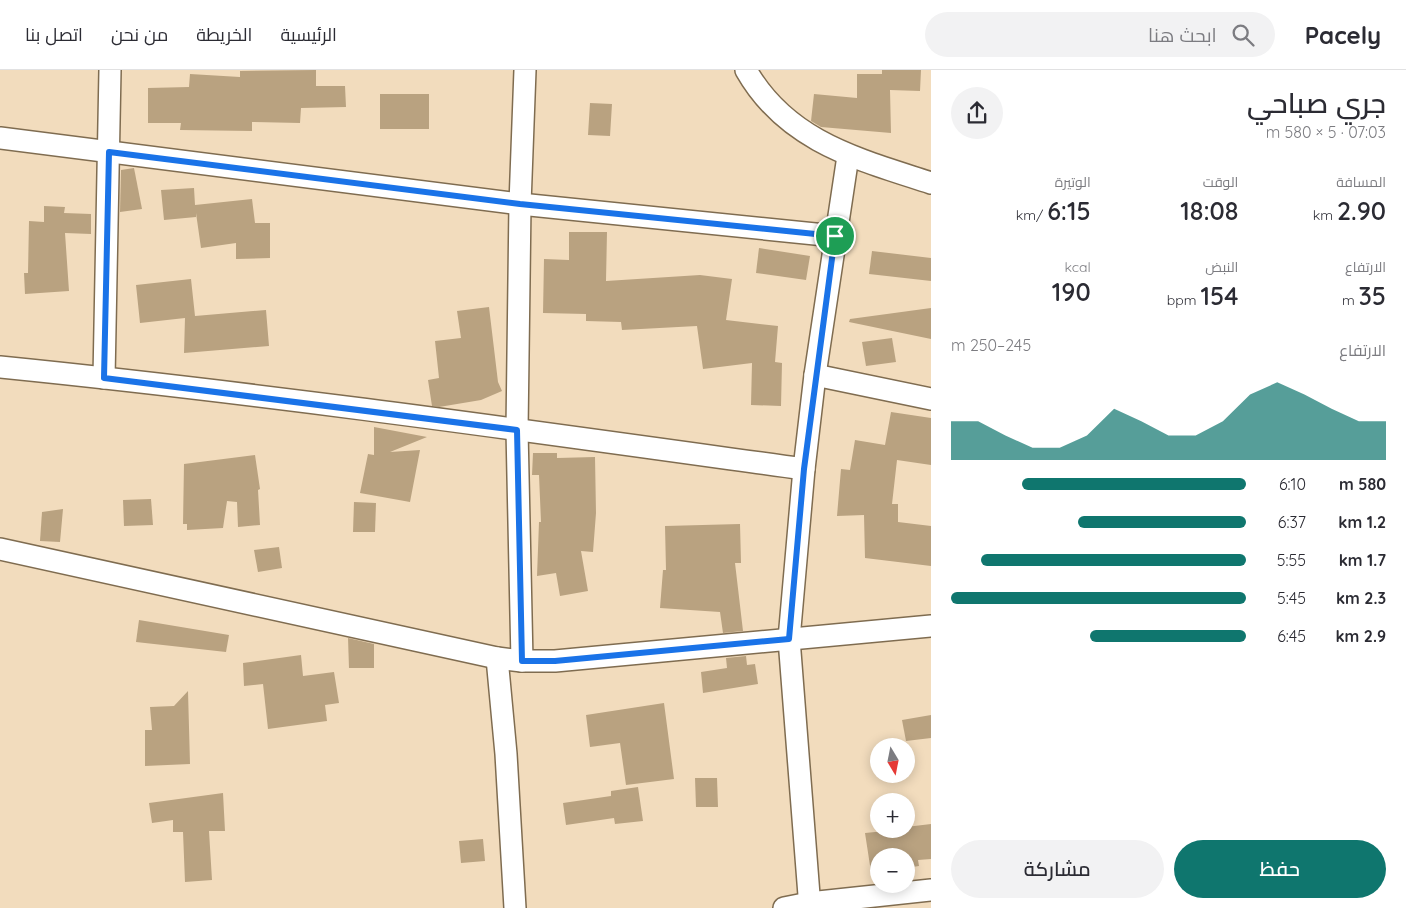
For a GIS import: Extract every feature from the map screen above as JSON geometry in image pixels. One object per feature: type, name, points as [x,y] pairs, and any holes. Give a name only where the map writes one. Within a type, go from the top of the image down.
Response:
[{"type":"street","points":[[104,378],[110,70]]},
{"type":"street","points":[[522,661],[517,430],[524,70]]},
{"type":"street","points":[[746,70],[762,94],[782,115],[817,141],[848,156],[931,182]]},
{"type":"street","points":[[0,138],[520,204],[835,236]]},
{"type":"street","points":[[810,906],[789,639],[804,469],[815,375],[848,156]]},
{"type":"street","points":[[0,367],[104,378],[517,430],[804,469]]},
{"type":"street","points":[[815,375],[931,398]]},
{"type":"street","points":[[0,549],[497,658],[522,661],[555,661],[931,626]]},
{"type":"street","points":[[497,658],[506,754],[515,908]]},
{"type":"street","points":[[784,908],[931,890]]},
{"type":"building","points":[[316,70],[316,86],[345,86],[346,107],[301,108],[300,123],[252,122],[252,131],[180,130],[181,123],[148,123],[148,88],[189,87],[190,74],[240,77],[240,71]]},
{"type":"building","points":[[882,70],[921,70],[920,91],[890,90],[891,133],[821,127],[811,121],[814,94],[857,98],[857,74],[882,74]]},
{"type":"building","points":[[380,94],[429,94],[429,129],[380,129]]},
{"type":"building","points":[[590,103],[612,104],[610,136],[588,135]]},
{"type":"building","points":[[134,168],[142,209],[120,212],[121,170]]},
{"type":"building","points":[[194,188],[195,205],[252,199],[255,223],[270,223],[270,258],[236,259],[236,243],[201,248],[196,213],[196,217],[164,220],[161,190]]},
{"type":"building","points":[[44,206],[65,207],[64,213],[91,214],[91,234],[65,233],[69,291],[25,294],[24,273],[28,273],[29,221],[44,222]]},
{"type":"building","points":[[569,232],[607,232],[606,281],[700,275],[732,279],[726,320],[778,326],[775,362],[782,363],[781,406],[751,405],[752,363],[703,369],[697,326],[622,330],[621,322],[586,321],[586,314],[543,313],[544,259],[569,260]]},
{"type":"building","points":[[759,248],[810,256],[806,280],[756,273]]},
{"type":"building","points":[[872,251],[931,258],[931,281],[869,274]]},
{"type":"building","points":[[191,279],[195,316],[266,310],[269,346],[184,353],[185,318],[140,323],[136,285]]},
{"type":"building","points":[[489,307],[498,382],[502,391],[481,400],[439,407],[432,406],[428,380],[439,378],[435,341],[461,338],[457,311]]},
{"type":"building","points":[[931,308],[931,339],[849,322],[850,319]]},
{"type":"building","points":[[892,338],[896,362],[866,366],[862,342]]},
{"type":"building","points":[[891,412],[931,418],[931,465],[897,460],[892,504],[898,504],[898,522],[931,526],[931,566],[865,558],[864,515],[837,516],[841,469],[850,470],[855,440],[885,445]]},
{"type":"building","points":[[374,427],[427,437],[390,452],[420,450],[410,502],[360,493],[368,454],[374,455]]},
{"type":"building","points":[[533,453],[557,453],[557,458],[595,457],[596,513],[593,552],[581,551],[588,591],[560,596],[556,573],[537,576],[539,522],[541,522],[539,475],[532,475]]},
{"type":"building","points":[[255,455],[260,489],[258,490],[260,525],[238,527],[237,502],[227,501],[223,528],[187,530],[187,524],[183,524],[184,464]]},
{"type":"building","points":[[151,499],[153,525],[124,526],[123,500]]},
{"type":"building","points":[[354,502],[376,503],[375,532],[353,532]]},
{"type":"building","points":[[63,509],[60,542],[40,541],[42,512]]},
{"type":"building","points":[[740,524],[741,563],[735,563],[743,631],[723,633],[720,612],[660,608],[663,570],[666,570],[665,526]]},
{"type":"building","points":[[279,547],[282,568],[258,572],[254,550]]},
{"type":"building","points":[[139,620],[229,635],[226,652],[136,642]]},
{"type":"building","points":[[348,638],[374,644],[374,668],[349,668]]},
{"type":"building","points":[[301,655],[303,676],[334,672],[339,703],[325,705],[327,721],[268,729],[263,684],[244,686],[243,663]]},
{"type":"building","points":[[746,656],[747,665],[755,664],[758,684],[703,693],[701,672],[727,668],[726,658]]},
{"type":"building","points":[[188,691],[190,764],[145,766],[145,730],[152,730],[150,707],[174,706]]},
{"type":"building","points":[[664,703],[674,779],[626,785],[620,743],[590,747],[586,715]]},
{"type":"building","points":[[931,715],[931,738],[915,740],[915,738],[905,738],[902,720]]},
{"type":"building","points":[[695,778],[717,778],[718,807],[696,807]]},
{"type":"building","points":[[638,787],[643,821],[615,824],[614,818],[566,825],[563,803],[611,796],[611,791]]},
{"type":"building","points":[[223,793],[225,831],[209,831],[212,880],[185,882],[183,832],[173,832],[173,820],[152,823],[149,803]]},
{"type":"building","points":[[931,824],[931,859],[918,860],[919,866],[915,867],[915,848],[870,848],[870,866],[865,833],[870,833],[870,838],[915,838],[915,826]]},
{"type":"building","points":[[483,839],[485,861],[461,863],[459,841]]},
{"type":"route","points":[[109,152],[520,204],[835,236],[804,469],[789,639],[555,661],[522,661],[517,430],[104,378],[109,152]]}]
